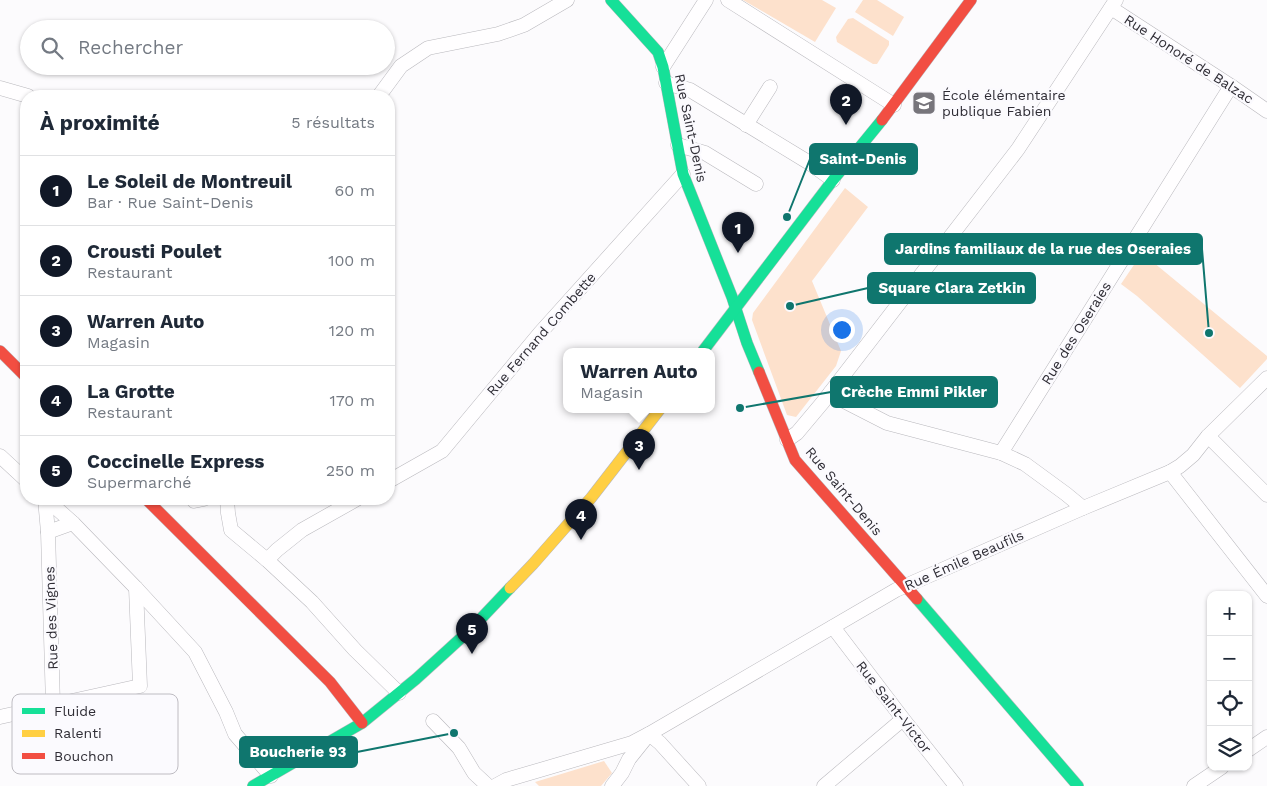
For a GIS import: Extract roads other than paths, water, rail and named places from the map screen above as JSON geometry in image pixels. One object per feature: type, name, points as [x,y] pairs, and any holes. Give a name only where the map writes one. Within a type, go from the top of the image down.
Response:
[{"type":"street","points":[[384,90],[402,66],[428,48],[498,34],[516,28],[567,0]]},
{"type":"street","name":"Rue Saint-Denis","points":[[611,0],[658,52],[663,67],[683,174],[736,309],[747,343],[795,460],[906,585],[1078,786]]},
{"type":"street","points":[[663,67],[706,0]]},
{"type":"street","points":[[728,0],[894,105]]},
{"type":"street","points":[[705,348],[833,180],[894,105],[971,0]]},
{"type":"street","points":[[787,440],[797,433],[830,392],[1018,149],[1114,4]]},
{"type":"street","name":"Rue Honoré de Balzac","points":[[1114,4],[1267,111]]},
{"type":"street","points":[[666,83],[690,90],[808,162],[833,180]]},
{"type":"street","name":"Rue des Oseraies","points":[[1001,453],[1231,86]]},
{"type":"street","points":[[746,125],[770,87]]},
{"type":"street","points":[[0,88],[20,94]]},
{"type":"street","points":[[678,145],[706,153],[756,184]]},
{"type":"street","name":"Rue Fernand Combette","points":[[395,478],[442,451],[540,333],[683,174]]},
{"type":"street","points":[[0,351],[20,372]]},
{"type":"street","name":"Rue Émile Beaufils","points":[[495,786],[506,780],[632,743],[896,590],[1170,472],[1193,455],[1208,436],[1267,378]]},
{"type":"street","points":[[830,392],[888,423],[1001,453],[1025,464],[1083,508]]},
{"type":"street","points":[[253,786],[362,723],[399,693],[473,627],[533,564],[591,498],[657,413]]},
{"type":"street","points":[[1208,436],[1267,495]]},
{"type":"street","points":[[0,456],[20,474]]},
{"type":"street","points":[[1170,472],[1267,596]]},
{"type":"street","name":"Rue des Vignes","points":[[46,505],[53,694]]},
{"type":"street","points":[[53,505],[73,522],[195,652],[226,712],[235,734],[271,776]]},
{"type":"street","points":[[152,505],[330,682],[362,723]]},
{"type":"street","points":[[227,505],[231,530],[312,602],[354,650],[399,693]]},
{"type":"street","points":[[267,560],[302,530],[347,505]]},
{"type":"street","points":[[48,532],[73,522]]},
{"type":"street","points":[[103,694],[140,686],[136,588]]},
{"type":"street","name":"Rue Saint-Victor","points":[[833,627],[902,719],[956,786]]},
{"type":"street","points":[[833,783],[902,719]]},
{"type":"street","points":[[433,721],[458,748],[474,773],[488,786]]},
{"type":"street","points":[[649,734],[660,743],[699,786]]},
{"type":"street","name":"Rue Émile Beaufils","points":[[612,786],[622,773],[629,759],[649,734]]},
{"type":"street","points":[[1252,747],[1267,737]]},
{"type":"street","points":[[1194,786],[1216,771]]},
{"type":"place","name":"École élémentaire publique Fabien","points":[[924,103]]},
{"type":"place","name":"Crousti Poulet","points":[[846,125]]},
{"type":"place","name":"Saint-Denis","points":[[787,217]]},
{"type":"place","name":"Le Soleil de Montreuil","points":[[738,253]]},
{"type":"place","name":"Square Clara Zetkin","points":[[790,306]]},
{"type":"place","name":"Jardins familiaux de la rue des Oseraies","points":[[1209,333]]},
{"type":"place","name":"Crèche Emmi Pikler","points":[[740,408]]},
{"type":"place","name":"Warren Auto","points":[[639,470]]},
{"type":"place","name":"La Grotte","points":[[581,540]]},
{"type":"place","name":"Coccinelle Express","points":[[472,654]]},
{"type":"place","name":"Boucherie 93","points":[[454,733]]}]
